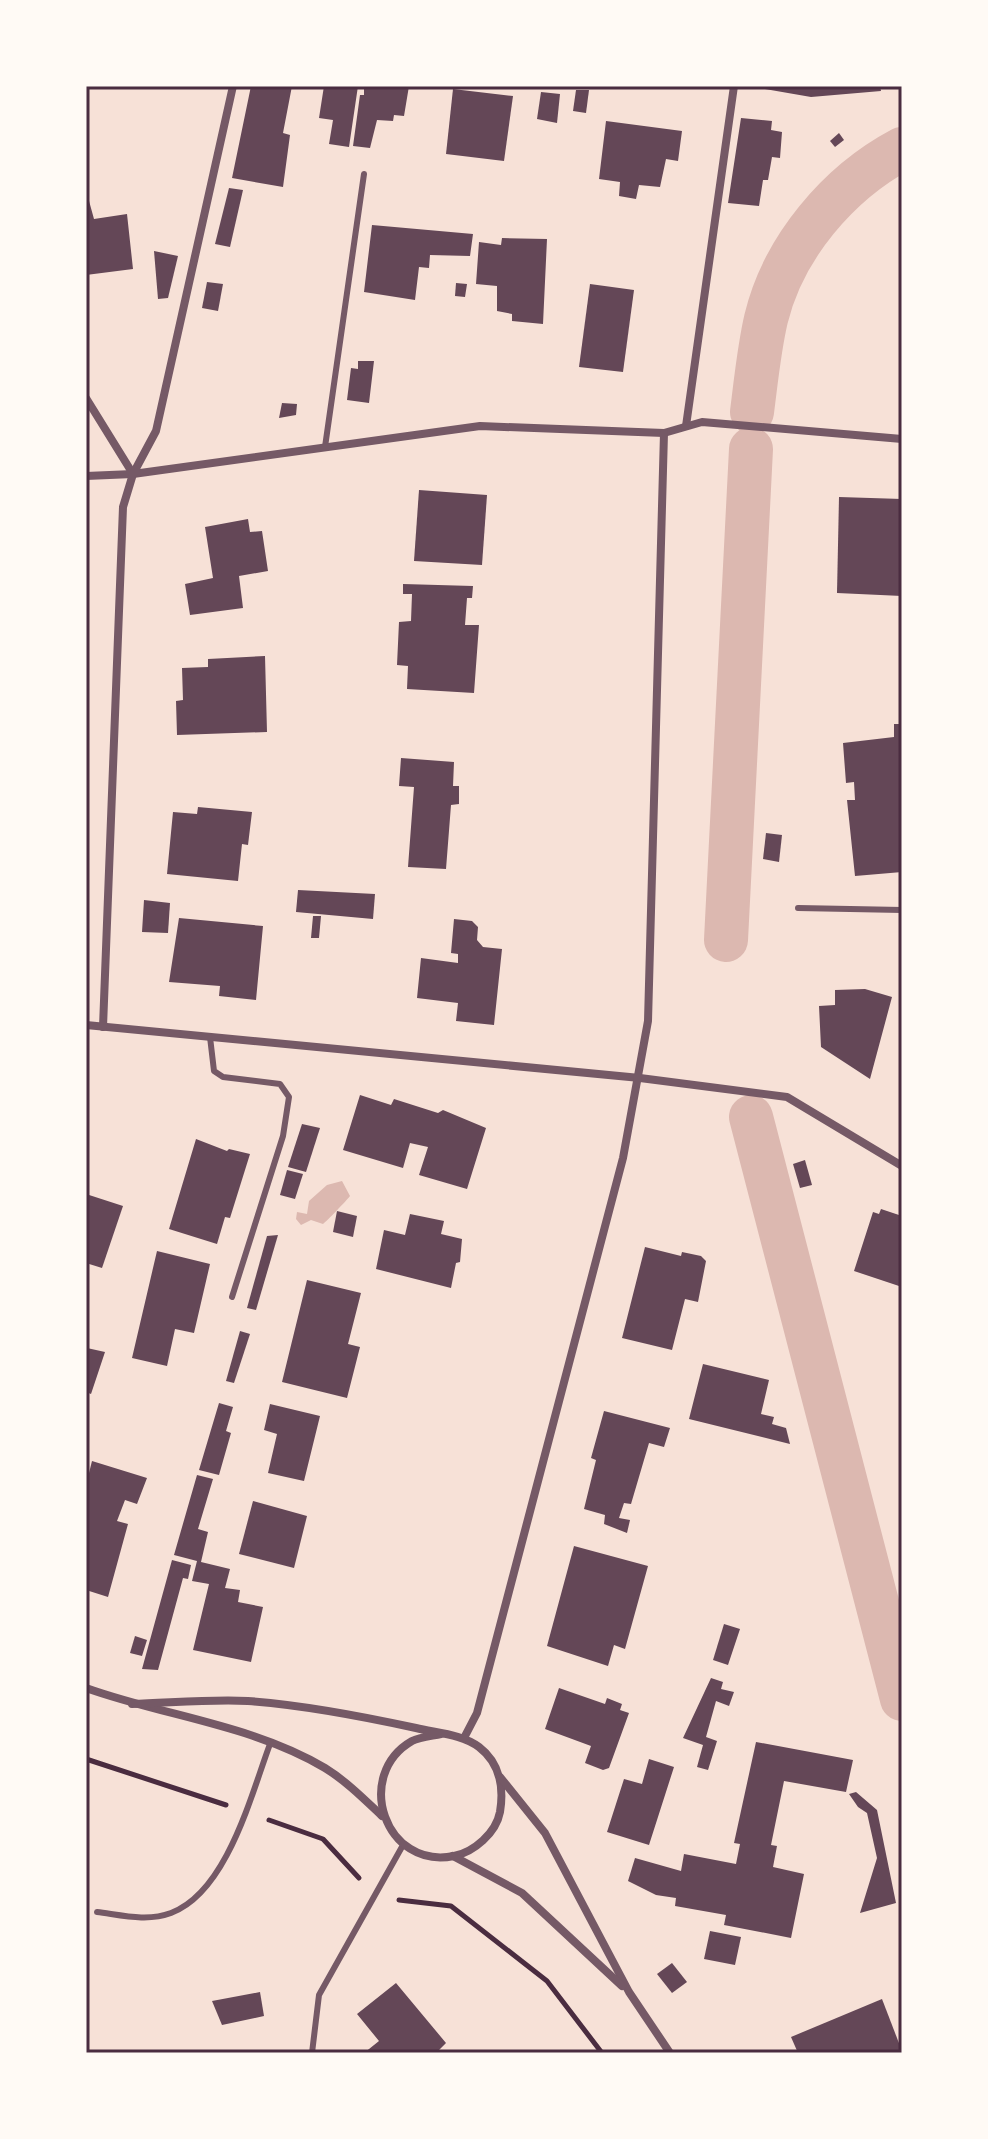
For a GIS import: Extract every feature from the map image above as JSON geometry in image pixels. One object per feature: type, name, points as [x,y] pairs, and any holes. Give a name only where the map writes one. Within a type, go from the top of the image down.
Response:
[{"type":"street","points":[[103,1027],[123,507],[133,474],[156,431],[233,86]]},
{"type":"street","points":[[686,426],[734,86]]},
{"type":"street","points":[[86,398],[133,474]]},
{"type":"street","points":[[86,476],[133,474],[480,426],[664,433],[702,422],[902,439]]},
{"type":"street","points":[[464,1738],[477,1713],[623,1158],[640,1078],[648,1021],[664,433]]},
{"type":"street","points":[[86,1025],[640,1078],[787,1097],[902,1166]]},
{"type":"street","points":[[86,1688],[132,1704],[211,1723],[324,1767],[382,1816],[403,1845],[426,1856],[453,1856],[472,1849],[488,1835],[499,1818],[502,1797],[500,1777]]},
{"type":"street","points":[[132,1704],[247,1701],[359,1716],[464,1738],[492,1760],[500,1777],[545,1833],[629,1992],[670,2053]]},
{"type":"street","points":[[382,1816],[380,1787],[390,1760],[413,1740],[441,1734]]},
{"type":"street","points":[[453,1856],[522,1893],[629,1992]]},
{"type":"lane","points":[[325,447],[364,174]]},
{"type":"lane","points":[[798,908],[902,910]]},
{"type":"lane","points":[[210,1037],[214,1071],[223,1077],[280,1084],[289,1097],[283,1136],[232,1297]]},
{"type":"lane","points":[[97,1912],[141,1918],[172,1912],[218,1873],[270,1744]]},
{"type":"lane","points":[[312,2053],[319,1995],[403,1845]]},
{"type":"shaded area","points":[[342,1181],[350,1196],[341,1206],[323,1224],[311,1220],[301,1225],[296,1219],[297,1212],[307,1214],[309,1201],[327,1185]]},
{"type":"building","points":[[251,86],[292,86],[283,133],[290,135],[283,187],[232,178]]},
{"type":"building","points":[[324,86],[358,86],[349,147],[329,144],[333,120],[319,118]]},
{"type":"building","points":[[364,86],[409,86],[404,116],[394,115],[393,121],[377,120],[370,148],[353,146]]},
{"type":"building","points":[[748,86],[880,86],[881,91],[811,97]]},
{"type":"building","points":[[453,89],[513,96],[504,161],[446,154]]},
{"type":"building","points":[[576,90],[589,90],[586,113],[573,111]]},
{"type":"building","points":[[541,92],[560,94],[557,123],[537,119]]},
{"type":"building","points":[[741,118],[772,121],[771,130],[782,132],[780,158],[772,157],[768,180],[763,180],[759,206],[728,203]]},
{"type":"building","points":[[606,121],[682,131],[678,161],[666,159],[660,187],[639,185],[636,199],[619,196],[620,182],[599,179]]},
{"type":"building","points":[[839,133],[844,140],[835,147],[830,141]]},
{"type":"building","points":[[229,188],[243,190],[230,247],[215,244]]},
{"type":"building","points":[[86,190],[94,219],[127,214],[133,269],[86,275]]},
{"type":"building","points":[[372,225],[473,234],[470,256],[430,255],[429,268],[419,267],[415,300],[364,292]]},
{"type":"building","points":[[502,238],[547,239],[543,324],[512,321],[512,314],[497,311],[497,286],[476,284],[479,242],[501,245]]},
{"type":"building","points":[[154,251],[178,256],[168,298],[158,299]]},
{"type":"building","points":[[207,282],[223,284],[218,311],[202,308]]},
{"type":"building","points":[[456,283],[467,284],[465,297],[455,296]]},
{"type":"building","points":[[590,284],[634,290],[623,372],[579,367]]},
{"type":"building","points":[[358,361],[374,361],[369,403],[347,400],[351,368],[358,369]]},
{"type":"building","points":[[282,403],[297,404],[296,415],[279,418]]},
{"type":"building","points":[[419,490],[487,495],[482,565],[414,561]]},
{"type":"building","points":[[839,497],[902,499],[902,596],[837,593]]},
{"type":"building","points":[[248,519],[250,532],[262,531],[268,571],[239,576],[243,608],[190,615],[185,584],[213,578],[205,527]]},
{"type":"building","points":[[403,584],[473,586],[472,598],[467,598],[465,625],[479,625],[474,693],[407,689],[408,666],[397,665],[399,622],[411,621],[412,594],[403,594]]},
{"type":"building","points":[[265,656],[267,732],[177,735],[176,701],[183,700],[182,668],[208,667],[208,659]]},
{"type":"building","points":[[894,724],[902,724],[902,872],[855,876],[847,800],[855,800],[854,782],[846,783],[843,743],[894,737]]},
{"type":"building","points":[[401,758],[454,762],[453,786],[459,786],[459,804],[451,805],[446,869],[408,867],[414,787],[399,786]]},
{"type":"building","points":[[198,807],[252,812],[248,845],[242,844],[238,881],[167,874],[173,812],[197,814]]},
{"type":"building","points":[[766,833],[782,835],[779,862],[763,859]]},
{"type":"building","points":[[298,890],[375,894],[373,919],[296,912]]},
{"type":"building","points":[[144,900],[170,903],[168,933],[142,932]]},
{"type":"building","points":[[313,916],[321,916],[319,938],[311,938]]},
{"type":"building","points":[[179,918],[263,926],[256,1000],[219,996],[220,986],[169,982]]},
{"type":"building","points":[[454,919],[472,921],[478,927],[477,940],[483,947],[502,949],[494,1025],[456,1021],[458,1003],[417,998],[421,958],[458,963],[458,954],[451,953]]},
{"type":"building","points":[[865,989],[892,997],[870,1079],[821,1047],[819,1006],[835,1005],[835,990]]},
{"type":"building","points":[[360,1095],[391,1105],[394,1099],[438,1113],[443,1110],[486,1128],[467,1189],[419,1175],[428,1147],[410,1143],[403,1168],[343,1150]]},
{"type":"building","points":[[302,1124],[320,1128],[306,1172],[288,1167]]},
{"type":"building","points":[[196,1139],[227,1151],[250,1154],[230,1218],[225,1217],[217,1244],[169,1229]]},
{"type":"building","points":[[805,1160],[812,1185],[800,1188],[793,1164]]},
{"type":"building","points":[[287,1170],[303,1174],[295,1199],[280,1195]]},
{"type":"building","points":[[86,1194],[123,1206],[102,1268],[86,1263]]},
{"type":"building","points":[[881,1209],[902,1216],[902,1287],[854,1271],[873,1212],[879,1214]]},
{"type":"building","points":[[337,1211],[357,1216],[353,1237],[333,1232]]},
{"type":"building","points":[[410,1214],[444,1221],[441,1234],[462,1239],[460,1262],[456,1263],[451,1288],[376,1269],[384,1230],[405,1235]]},
{"type":"building","points":[[278,1235],[256,1310],[247,1308],[267,1236]]},
{"type":"building","points":[[645,1247],[681,1256],[682,1252],[701,1256],[706,1261],[698,1302],[685,1299],[672,1350],[622,1338]]},
{"type":"building","points":[[157,1251],[210,1264],[194,1333],[175,1329],[167,1366],[132,1358]]},
{"type":"building","points":[[307,1280],[361,1293],[348,1344],[360,1347],[347,1398],[282,1382]]},
{"type":"building","points":[[240,1331],[250,1334],[234,1383],[226,1381]]},
{"type":"building","points":[[87,1348],[105,1352],[91,1394],[86,1392]]},
{"type":"building","points":[[703,1364],[769,1380],[761,1414],[774,1417],[772,1424],[786,1428],[790,1444],[689,1419]]},
{"type":"building","points":[[219,1403],[233,1407],[226,1431],[231,1433],[219,1475],[199,1470]]},
{"type":"building","points":[[270,1404],[320,1416],[304,1481],[268,1473],[277,1434],[264,1430]]},
{"type":"building","points":[[604,1411],[670,1428],[664,1447],[649,1443],[631,1504],[624,1503],[619,1518],[630,1520],[627,1533],[604,1524],[605,1515],[584,1509],[596,1460],[591,1458]]},
{"type":"building","points":[[92,1461],[147,1478],[137,1504],[125,1500],[117,1521],[128,1524],[108,1597],[86,1590],[86,1485]]},
{"type":"building","points":[[197,1475],[213,1479],[198,1529],[208,1532],[201,1562],[230,1569],[225,1588],[240,1590],[238,1602],[263,1607],[251,1662],[193,1650],[209,1584],[192,1581],[197,1561],[174,1555]]},
{"type":"building","points":[[253,1501],[307,1516],[294,1568],[239,1554]]},
{"type":"building","points":[[574,1546],[648,1566],[625,1649],[614,1645],[608,1666],[547,1646]]},
{"type":"building","points":[[172,1560],[191,1565],[188,1579],[183,1578],[158,1670],[142,1669]]},
{"type":"building","points":[[724,1624],[740,1629],[728,1665],[713,1660]]},
{"type":"building","points":[[135,1636],[147,1640],[142,1656],[130,1653]]},
{"type":"building","points":[[711,1678],[723,1682],[721,1689],[734,1692],[729,1706],[716,1701],[706,1737],[717,1741],[708,1770],[697,1767],[703,1745],[683,1738]]},
{"type":"building","points":[[559,1688],[605,1704],[607,1698],[622,1704],[620,1710],[629,1713],[609,1768],[603,1770],[585,1763],[591,1746],[545,1729]]},
{"type":"building","points":[[756,1742],[853,1760],[846,1792],[784,1781],[771,1845],[777,1846],[773,1867],[804,1874],[791,1938],[724,1925],[726,1915],[675,1906],[676,1898],[656,1895],[628,1881],[635,1858],[681,1871],[684,1854],[736,1864],[740,1844],[734,1843]]},
{"type":"building","points":[[649,1759],[674,1767],[649,1845],[607,1832],[624,1779],[642,1784]]},
{"type":"building","points":[[856,1792],[877,1810],[896,1903],[860,1913],[877,1858],[867,1813],[858,1807],[849,1794]]},
{"type":"building","points":[[710,1931],[741,1937],[735,1965],[704,1959]]},
{"type":"building","points":[[672,1963],[687,1982],[672,1993],[657,1974]]},
{"type":"building","points":[[396,1983],[446,2043],[436,2053],[364,2053],[379,2041],[357,2014]]},
{"type":"building","points":[[260,1992],[264,2016],[222,2025],[212,2001]]},
{"type":"building","points":[[882,1999],[902,2051],[798,2053],[791,2037]]},
{"type":"waterway","points":[[752,412],[766,319],[785,267],[816,220],[835,199],[878,163],[902,149]]},
{"type":"waterway","points":[[726,940],[751,449]]},
{"type":"waterway","points":[[751,1117],[902,1699]]}]
